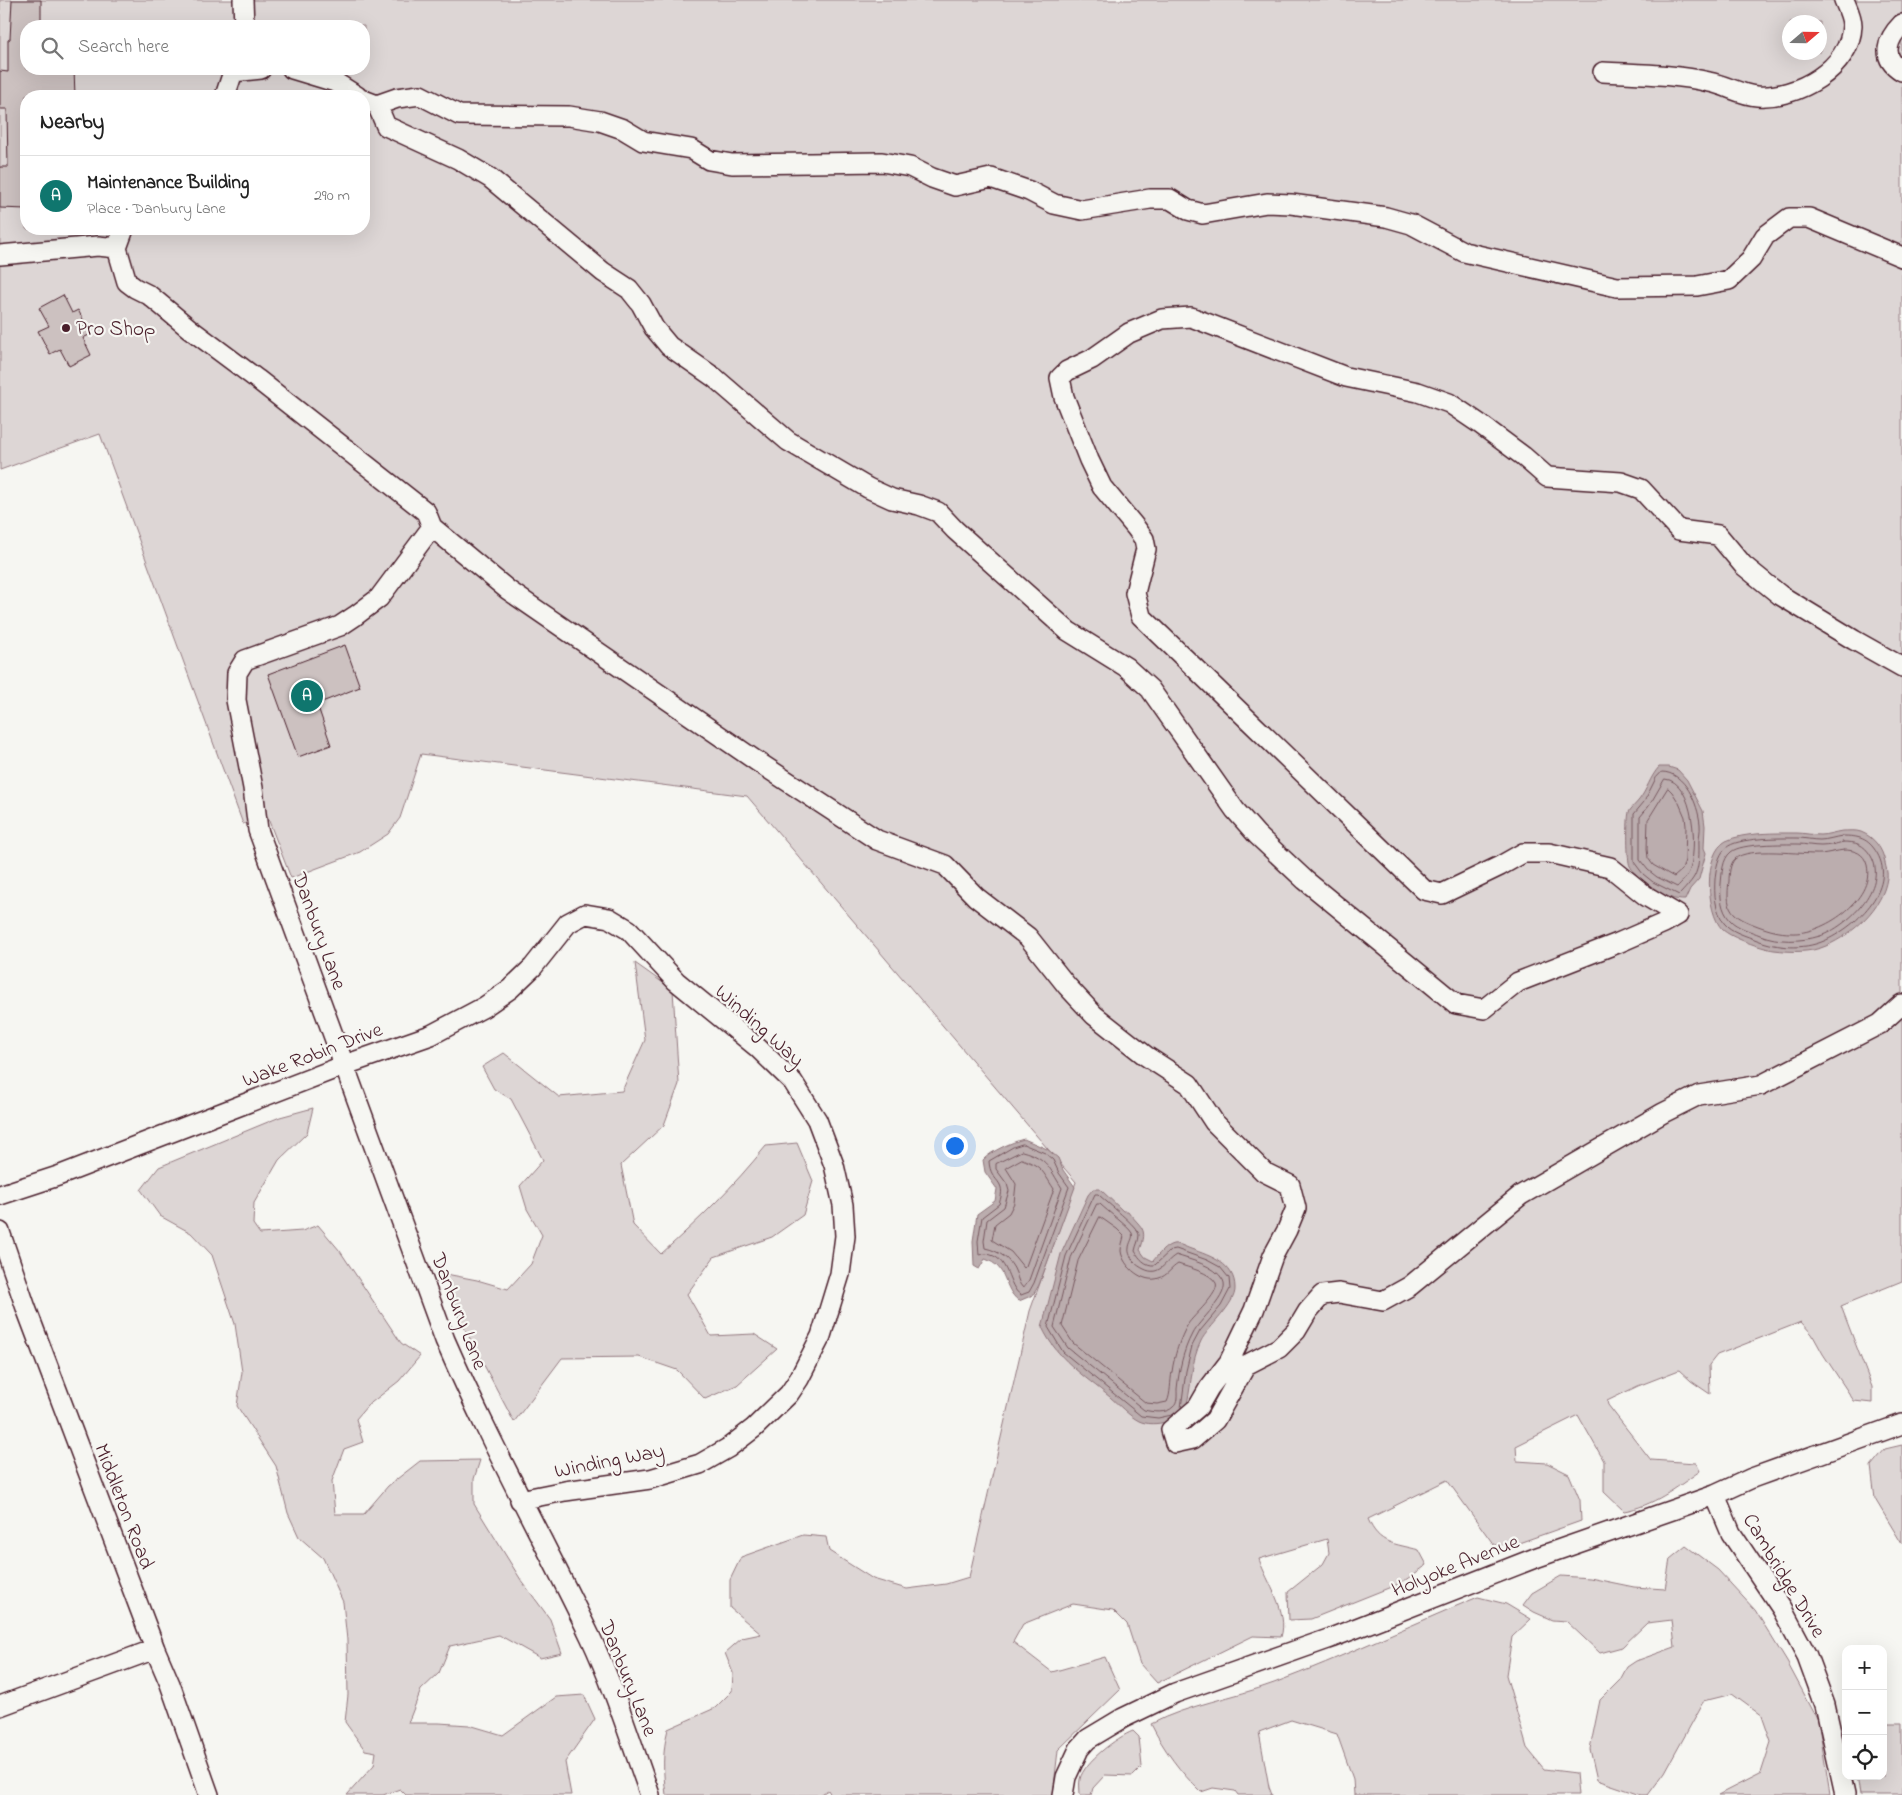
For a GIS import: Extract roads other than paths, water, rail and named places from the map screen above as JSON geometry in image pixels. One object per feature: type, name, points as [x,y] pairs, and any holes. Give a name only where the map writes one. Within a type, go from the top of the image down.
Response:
[{"type":"street","points":[[243,0],[244,20]]},
{"type":"street","points":[[1603,72],[1700,80],[1724,85],[1742,93],[1756,96],[1793,92],[1828,72],[1840,58],[1849,42],[1852,24],[1844,0]]},
{"type":"street","points":[[1902,24],[1888,43],[1888,58],[1902,71]]},
{"type":"street","points":[[227,90],[231,75]]},
{"type":"street","points":[[312,75],[335,82],[348,90]]},
{"type":"street","points":[[1902,257],[1809,218],[1789,218],[1765,236],[1751,259],[1729,280],[1697,286],[1617,286],[1464,252],[1411,224],[1386,217],[1291,204],[1267,203],[1203,214],[1188,210],[1170,199],[1150,199],[1082,210],[1054,204],[1029,191],[992,178],[955,186],[932,178],[910,167],[882,162],[732,164],[709,160],[691,149],[644,141],[623,129],[600,121],[569,116],[459,115],[420,95],[371,102],[386,126],[450,155],[490,178],[603,272],[630,289],[641,304],[654,328],[669,346],[715,378],[788,440],[868,488],[892,499],[919,504],[938,512],[955,530],[1068,631],[1126,667],[1150,688],[1235,810],[1257,835],[1305,880],[1456,1004],[1484,1009],[1518,982],[1664,924],[1678,915],[1646,896],[1610,867],[1549,853],[1523,852],[1500,866],[1442,894],[1424,890],[1141,616],[1135,593],[1146,550],[1144,539],[1102,487],[1089,460],[1064,397],[1060,378],[1067,371],[1092,358],[1129,333],[1162,319],[1191,317],[1346,377],[1418,392],[1449,403],[1488,429],[1547,477],[1621,482],[1641,489],[1679,530],[1718,535],[1743,565],[1780,594],[1902,667]]},
{"type":"street","points":[[122,235],[117,248],[127,282],[149,295],[426,512],[432,527],[508,590],[755,760],[876,840],[945,865],[976,897],[1028,937],[1067,986],[1094,1015],[1146,1056],[1189,1084],[1214,1122],[1264,1172],[1290,1185],[1296,1208],[1273,1256],[1254,1310],[1229,1362],[1209,1388],[1198,1408],[1171,1430],[1175,1443],[1192,1439],[1215,1420],[1246,1365],[1278,1348],[1296,1331],[1308,1311],[1322,1295],[1339,1293],[1383,1301],[1410,1286],[1521,1195],[1663,1113],[1699,1095],[1762,1085],[1880,1024],[1902,1004]]},
{"type":"street","points":[[0,255],[98,246],[117,248]]},
{"type":"street","name":"Danbury Lane","points":[[432,527],[379,598],[340,626],[245,660],[237,672],[236,700],[253,788],[258,830],[445,1340],[520,1500],[590,1637],[609,1680],[650,1795]]},
{"type":"street","name":"Wake Robin Drive","points":[[0,1195],[58,1176],[345,1065],[430,1035],[484,1007],[510,989],[533,967],[568,923],[585,914],[609,918]]},
{"type":"street","name":"Winding Way","points":[[520,1500],[566,1491],[650,1479],[700,1464],[728,1448],[754,1428],[788,1394],[799,1379],[821,1336],[840,1274],[845,1236],[843,1204],[834,1165],[817,1120],[793,1082],[758,1048],[676,981],[630,930],[609,918]]},
{"type":"street","name":"Middleton Road","points":[[0,1232],[26,1308],[170,1684],[209,1795]]},
{"type":"street","name":"Holyoke Avenue","points":[[1063,1795],[1066,1777],[1080,1749],[1088,1739],[1123,1718],[1175,1693],[1331,1638],[1535,1558],[1715,1495],[1752,1478],[1902,1424]]},
{"type":"street","name":"Cambridge Drive","points":[[1715,1495],[1731,1534],[1782,1610],[1807,1656],[1825,1705],[1845,1795]]},
{"type":"street","points":[[0,1706],[155,1649]]},
{"type":"water","points":[[1659,767],[1669,767],[1678,770],[1687,780],[1703,811],[1705,826],[1704,848],[1706,853],[1699,879],[1690,889],[1685,900],[1670,898],[1654,890],[1640,879],[1629,863],[1629,812],[1642,796]]},
{"type":"water","points":[[1842,831],[1859,831],[1874,840],[1882,853],[1887,872],[1880,900],[1856,927],[1826,946],[1814,950],[1800,951],[1774,950],[1762,947],[1739,939],[1722,929],[1713,910],[1709,883],[1713,857],[1726,841],[1742,836],[1761,834],[1797,833],[1825,835]]},
{"type":"water","points":[[1024,1139],[1047,1149],[1058,1158],[1063,1170],[1075,1187],[1039,1285],[1033,1295],[1019,1301],[1010,1290],[1002,1272],[993,1263],[985,1259],[979,1269],[974,1266],[973,1241],[977,1214],[995,1201],[997,1189],[985,1172],[983,1160],[1002,1147]]},
{"type":"water","points":[[1093,1189],[1100,1189],[1123,1211],[1128,1211],[1142,1228],[1144,1237],[1140,1250],[1145,1257],[1153,1261],[1167,1247],[1173,1244],[1180,1245],[1214,1258],[1226,1267],[1234,1280],[1235,1288],[1231,1301],[1201,1341],[1193,1364],[1187,1404],[1180,1415],[1174,1419],[1152,1424],[1139,1421],[1131,1416],[1063,1357],[1042,1327],[1061,1254],[1088,1195]]},
{"type":"place","name":"Pro Shop","points":[[66,328]]},
{"type":"place","name":"Maintenance Building","points":[[307,696]]}]
